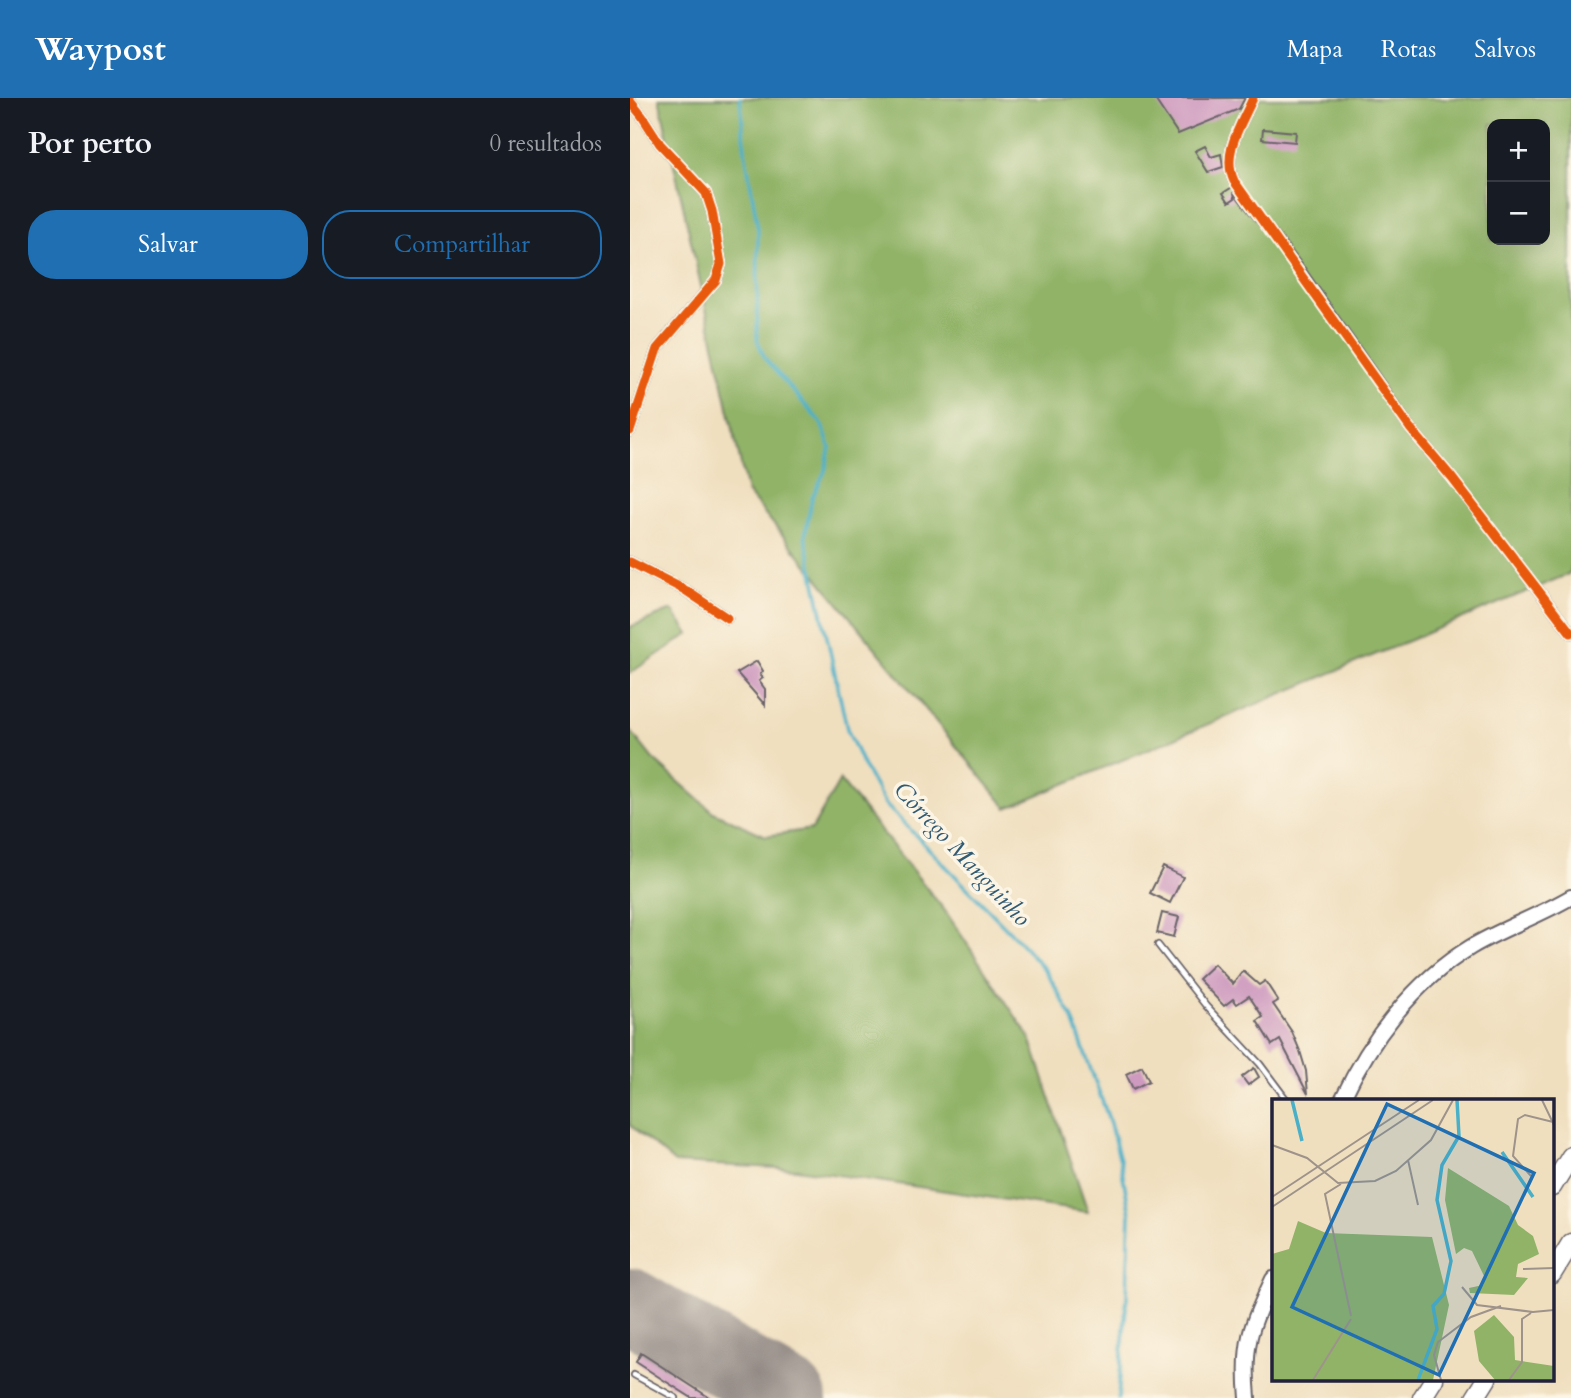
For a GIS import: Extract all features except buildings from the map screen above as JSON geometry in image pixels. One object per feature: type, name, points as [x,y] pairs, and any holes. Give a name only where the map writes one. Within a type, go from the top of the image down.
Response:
[{"type":"highway","points":[[1553,1185],[1571,1156]]},
{"type":"highway","points":[[1553,1272],[1571,1243]]},
{"type":"highway","points":[[1422,1398],[1433,1380]]},
{"type":"highway","points":[[1475,1398],[1486,1380]]},
{"type":"main road","points":[[1343,1099],[1356,1069],[1398,1011],[1447,963],[1472,946],[1571,897]]},
{"type":"main road","points":[[1248,1398],[1246,1350],[1249,1335],[1272,1281]]},
{"type":"street","points":[[1234,181],[1230,171],[1231,153],[1253,98]]},
{"type":"street","points":[[630,102],[660,144],[706,193],[712,211],[721,264],[716,280],[657,349],[630,431]]},
{"type":"street","points":[[1241,193],[1301,272],[1410,428],[1452,478],[1571,633]]},
{"type":"street","points":[[630,562],[685,590],[727,618]]},
{"type":"lane","points":[[1158,945],[1206,1006],[1260,1064],[1286,1099]]},
{"type":"lane","points":[[634,1375],[676,1398]]},
{"type":"green space","points":[[659,98],[1571,98],[1571,573],[1007,808],[747,492]]},
{"type":"green space","points":[[672,610],[689,634],[630,673],[630,627]]},
{"type":"green space","points":[[630,730],[653,759],[713,812],[766,836],[812,829],[840,780],[946,912],[1030,1038],[1088,1212],[797,1169],[675,1163],[630,1125]]},
{"type":"waterway","name":"Córrego Manguinho","points":[[740,98],[745,151],[758,229],[757,339],[765,359],[821,423],[830,447],[825,471],[812,498],[805,536],[847,729],[885,804],[1046,971],[1072,1017],[1108,1117],[1120,1160],[1130,1214],[1127,1296],[1118,1398]]},
{"type":"runway","points":[[630,1305],[790,1398]]},
{"type":"cycle path","points":[[1253,98],[1231,149],[1234,181],[1410,428],[1452,478],[1571,633]]},
{"type":"cycle path","points":[[630,101],[660,144],[706,193],[712,211],[721,264],[716,280],[657,349],[630,431]]},
{"type":"cycle path","points":[[630,562],[685,590],[727,618]]}]
